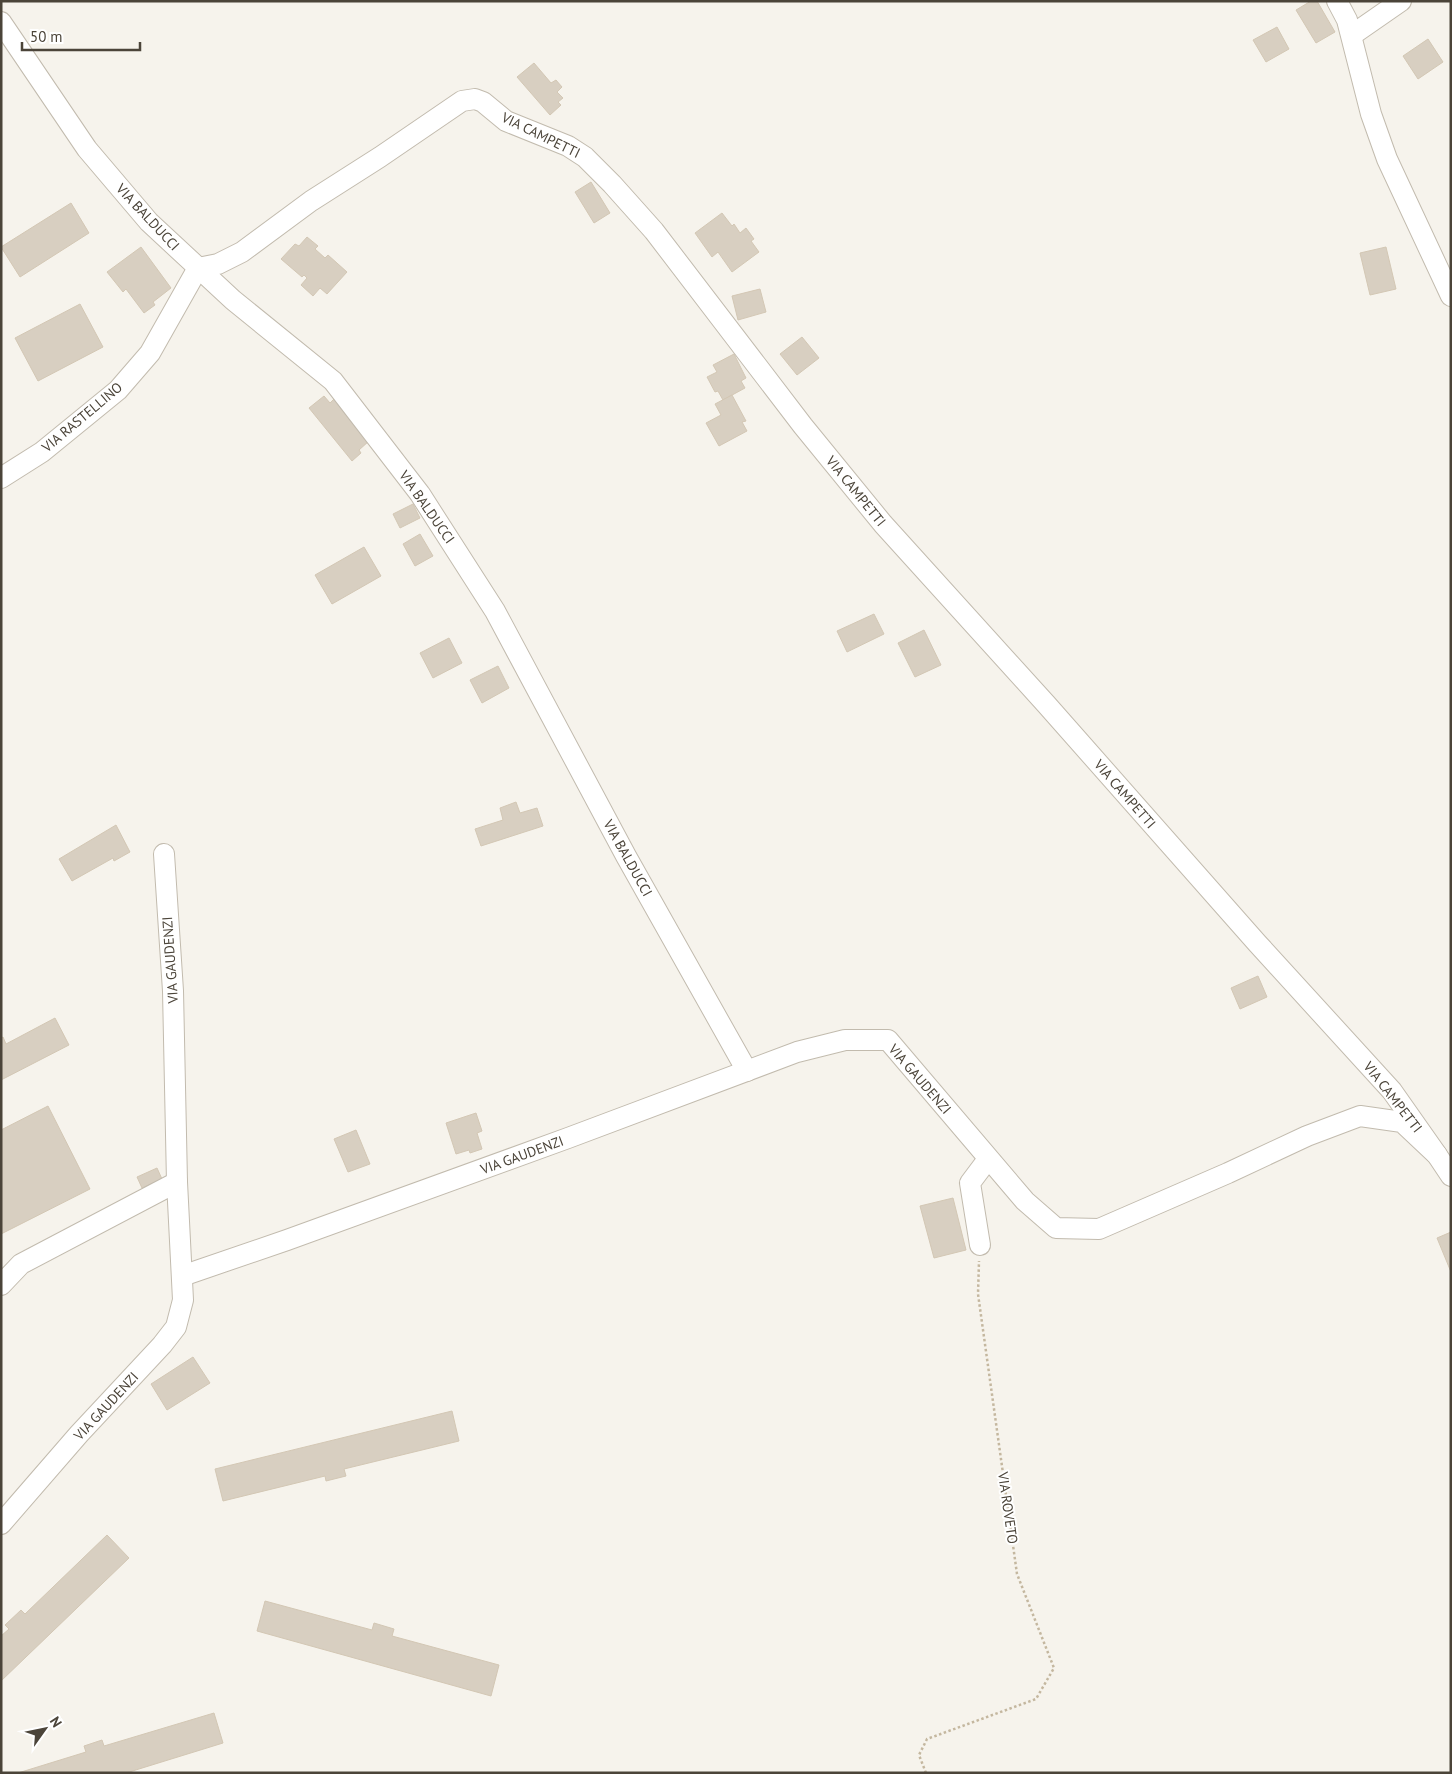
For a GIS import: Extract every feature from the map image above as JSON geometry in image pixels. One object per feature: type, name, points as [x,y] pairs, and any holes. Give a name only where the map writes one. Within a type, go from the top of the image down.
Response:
[{"type":"street","points":[[1337,1],[1352,35],[1371,114],[1388,159],[1451,296]]},
{"type":"street","points":[[1352,35],[1401,1]]},
{"type":"street","name":"VIA BALDUCCI","points":[[1,22],[87,149],[149,222],[233,300],[333,381],[420,494],[496,611],[626,856],[747,1071]]},
{"type":"street","name":"VIA CAMPETTI","points":[[198,268],[218,264],[242,252],[311,201],[462,101],[475,98],[483,102],[506,121],[568,146],[585,157],[654,231],[797,419],[882,524],[1046,704],[1257,943],[1379,1077],[1392,1092],[1437,1156]]},
{"type":"street","name":"VIA RASTELLINO","points":[[1,478],[42,452],[118,390],[150,354],[198,268]]},
{"type":"street","name":"VIA GAUDENZI","points":[[1,1524],[79,1434],[162,1346],[176,1327],[183,1300],[173,991],[164,854]]},
{"type":"street","name":"VIA GAUDENZI","points":[[182,1276],[296,1237],[568,1138],[796,1052],[845,1040],[888,1040],[1025,1201],[1056,1228],[1099,1229],[1228,1174],[1307,1136],[1360,1116],[1402,1122],[1437,1156],[1451,1176]]},
{"type":"street","points":[[980,1245],[970,1183],[988,1159]]},
{"type":"street","points":[[1,1286],[21,1264],[178,1182]]},
{"type":"path","name":"VIA ROVETO","points":[[926,1773],[919,1754],[927,1739],[1036,1699],[1054,1668],[1017,1574],[978,1294],[980,1245]]},
{"type":"building","points":[[1311,1],[1317,1],[1335,32],[1316,43],[1296,10]]},
{"type":"building","points":[[1277,27],[1289,49],[1266,62],[1253,40]]},
{"type":"building","points":[[1428,39],[1443,62],[1418,79],[1403,56]]},
{"type":"building","points":[[534,63],[551,83],[556,80],[562,87],[557,92],[563,98],[558,102],[561,105],[550,115],[517,77]]},
{"type":"building","points":[[591,182],[610,213],[594,223],[575,192]]},
{"type":"building","points":[[71,203],[89,233],[20,277],[1,247]]},
{"type":"building","points":[[722,213],[732,226],[734,224],[740,233],[746,228],[754,239],[751,241],[759,252],[732,272],[718,252],[712,257],[695,233]]},
{"type":"building","points":[[307,237],[318,246],[315,249],[325,258],[328,255],[347,272],[327,294],[320,288],[313,296],[301,285],[307,278],[304,275],[302,277],[281,259],[295,244],[299,246]]},
{"type":"building","points":[[141,247],[171,288],[153,302],[155,305],[144,313],[126,289],[123,292],[107,272]]},
{"type":"building","points":[[1386,247],[1396,289],[1370,295],[1360,253]]},
{"type":"building","points":[[760,289],[766,312],[738,320],[732,296]]},
{"type":"building","points":[[80,304],[103,347],[38,381],[15,338]]},
{"type":"building","points":[[802,337],[819,358],[797,375],[780,354]]},
{"type":"building","points":[[734,354],[746,378],[741,381],[745,388],[723,400],[718,391],[715,392],[707,377],[717,372],[713,365]]},
{"type":"building","points":[[732,395],[746,421],[742,422],[747,431],[719,446],[706,423],[721,415],[715,404]]},
{"type":"building","points":[[324,396],[330,403],[334,399],[369,441],[359,450],[361,453],[352,461],[309,408]]},
{"type":"building","points":[[413,504],[420,518],[400,528],[393,514]]},
{"type":"building","points":[[420,534],[433,556],[415,566],[403,544]]},
{"type":"building","points":[[364,547],[381,576],[332,604],[315,575]]},
{"type":"building","points":[[874,614],[884,634],[847,652],[837,631]]},
{"type":"building","points":[[924,630],[941,665],[915,677],[898,643]]},
{"type":"building","points":[[449,638],[462,663],[433,678],[420,653]]},
{"type":"building","points":[[498,666],[509,688],[482,703],[470,680]]},
{"type":"building","points":[[516,802],[520,813],[537,808],[543,826],[481,846],[475,829],[503,820],[500,808]]},
{"type":"building","points":[[116,825],[130,852],[114,861],[113,858],[72,881],[59,859]]},
{"type":"building","points":[[1258,976],[1267,997],[1240,1009],[1231,988]]},
{"type":"building","points":[[55,1018],[69,1045],[1,1080],[1,1038],[3,1037],[6,1044]]},
{"type":"building","points":[[48,1106],[90,1189],[1,1234],[1,1130]]},
{"type":"building","points":[[476,1113],[482,1131],[477,1133],[482,1149],[470,1153],[469,1150],[456,1154],[446,1123]]},
{"type":"building","points":[[356,1130],[370,1164],[348,1172],[334,1139]]},
{"type":"building","points":[[157,1168],[162,1179],[142,1188],[137,1177]]},
{"type":"building","points":[[953,1198],[966,1250],[934,1258],[920,1206]]},
{"type":"building","points":[[1451,1232],[1451,1272],[1437,1238]]},
{"type":"building","points":[[193,1357],[210,1383],[167,1410],[151,1384]]},
{"type":"building","points":[[452,1411],[459,1441],[344,1469],[346,1476],[326,1481],[325,1476],[223,1501],[215,1469]]},
{"type":"building","points":[[107,1535],[129,1558],[1,1681],[1,1636],[9,1629],[5,1625],[21,1610],[25,1614]]},
{"type":"building","points":[[265,1601],[372,1630],[374,1623],[394,1629],[392,1636],[499,1665],[491,1696],[257,1631]]},
{"type":"building","points":[[214,1713],[223,1743],[126,1773],[18,1773],[86,1752],[84,1746],[102,1740],[104,1746]]}]
